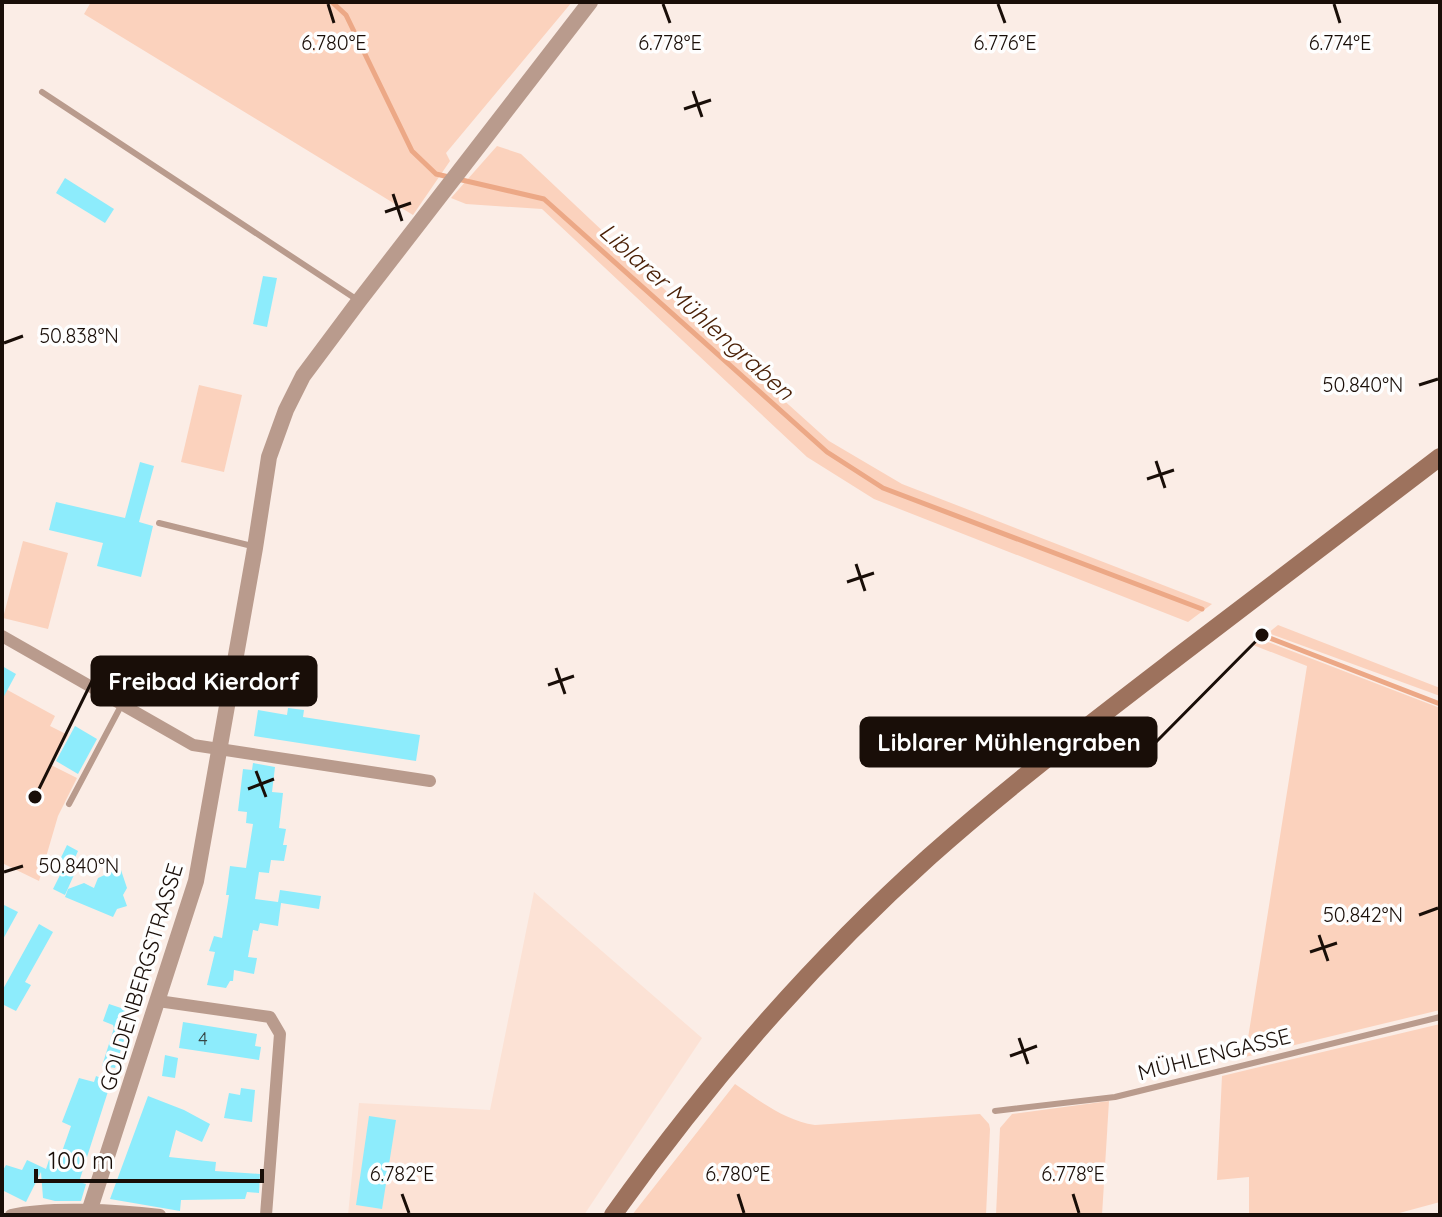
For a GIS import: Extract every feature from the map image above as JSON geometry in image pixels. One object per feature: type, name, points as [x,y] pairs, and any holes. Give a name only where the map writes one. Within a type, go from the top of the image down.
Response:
[{"type":"main road","points":[[613,1215],[659,1151],[749,1041],[842,941],[928,858],[1055,751],[1440,457]]},
{"type":"street","name":"GOLDENBERGSTRASSE","points":[[89,1213],[196,881],[269,457],[286,410],[303,376],[590,2]]},
{"type":"street","points":[[2,636],[193,745],[430,781]]},
{"type":"street","points":[[158,1001],[270,1017],[280,1034],[266,1215]]},
{"type":"street","points":[[11,1215],[23,1212],[160,1215]]},
{"type":"lane","points":[[42,92],[359,301]]},
{"type":"lane","points":[[159,523],[255,548]]},
{"type":"lane","points":[[69,804],[122,704]]},
{"type":"lane","name":"MÜHLENGASSE","points":[[995,1111],[1115,1097],[1440,1017]]},
{"type":"shaded area","points":[[91,2],[572,2],[446,153],[450,161],[413,215],[84,14]]},
{"type":"shaded area","points":[[497,146],[521,154],[829,441],[902,484],[1212,604],[1188,622],[874,499],[807,457],[542,209],[466,204],[451,198]]},
{"type":"shaded area","points":[[199,385],[242,395],[224,472],[181,462]]},
{"type":"shaded area","points":[[23,541],[68,553],[48,629],[3,618]]},
{"type":"shaded area","points":[[1278,625],[1440,688],[1440,696],[1268,633]]},
{"type":"shaded area","points":[[1260,639],[1440,708],[1440,1010],[1245,1057],[1307,666],[1253,645]]},
{"type":"shaded area","points":[[2,687],[55,716],[50,726],[68,735],[51,765],[77,778],[58,816],[39,881],[2,863]]},
{"type":"shaded area","points":[[534,892],[702,1038],[584,1215],[348,1215],[359,1103],[490,1110]]},
{"type":"shaded area","points":[[1440,1024],[1440,1202],[1392,1215],[1249,1215],[1249,1177],[1217,1180],[1222,1076]]},
{"type":"shaded area","points":[[735,1084],[783,1114],[815,1125],[980,1114],[990,1129],[986,1215],[632,1215]]},
{"type":"shaded area","points":[[1109,1101],[1102,1215],[996,1215],[1000,1128],[1012,1114]]},
{"type":"building","points":[[65,178],[114,209],[105,223],[56,193]]},
{"type":"building","points":[[263,276],[277,278],[267,327],[253,324]]},
{"type":"building","points":[[140,462],[154,466],[139,522],[153,526],[141,577],[97,566],[103,543],[49,530],[56,502],[125,518]]},
{"type":"building","points":[[2,666],[16,674],[2,700]]},
{"type":"building","points":[[148,674],[177,690],[167,706],[138,690]]},
{"type":"building","points":[[288,708],[304,710],[303,717],[420,735],[416,761],[254,736],[258,710],[287,715]]},
{"type":"building","points":[[75,726],[97,739],[78,774],[56,761]]},
{"type":"building","points":[[253,763],[275,767],[272,792],[283,793],[279,828],[286,829],[283,845],[287,845],[284,861],[271,860],[269,873],[259,872],[255,899],[278,902],[280,890],[321,896],[319,909],[281,903],[278,926],[260,923],[258,931],[253,930],[248,957],[257,958],[254,974],[234,970],[233,981],[226,988],[207,985],[215,952],[209,951],[214,936],[222,938],[230,866],[246,868],[253,824],[246,823],[247,812],[238,811],[243,769],[252,770]]},
{"type":"building","points":[[67,845],[78,851],[74,860],[77,868],[65,895],[53,889],[60,875],[56,868]]},
{"type":"building","points":[[111,866],[121,870],[127,888],[123,895],[127,906],[117,909],[113,917],[65,897],[68,889],[84,883],[94,888],[98,878],[107,874]]},
{"type":"building","points":[[2,904],[18,912],[2,941]]},
{"type":"building","points":[[39,924],[53,932],[25,982],[31,985],[16,1011],[2,1004],[2,991]]},
{"type":"building","points":[[109,1004],[133,1012],[115,1068],[102,1066],[114,1028],[103,1021]]},
{"type":"building","points":[[183,1022],[257,1034],[255,1046],[261,1047],[259,1060],[179,1048]]},
{"type":"building","points":[[165,1055],[178,1058],[175,1078],[162,1076]]},
{"type":"building","points":[[96,1076],[111,1082],[79,1182],[86,1184],[81,1201],[43,1198],[41,1172],[26,1202],[2,1190],[2,1172],[6,1165],[22,1170],[27,1160],[46,1169],[49,1160],[58,1163],[71,1126],[62,1122],[79,1078],[94,1082]]},
{"type":"building","points":[[241,1088],[255,1090],[252,1122],[224,1118],[229,1093],[240,1095]]},
{"type":"building","points":[[148,1096],[210,1124],[202,1142],[176,1130],[169,1157],[216,1162],[215,1171],[260,1174],[259,1193],[247,1192],[245,1199],[181,1200],[180,1211],[110,1199]]},
{"type":"building","points":[[369,1116],[396,1120],[382,1209],[356,1205]]},
{"type":"waterway","name":"Liblarer Mühlengraben","points":[[332,2],[346,15],[412,151],[436,174],[544,199],[827,452],[883,488],[1202,609]]},
{"type":"waterway","name":"Liblarer Mühlengraben","points":[[1262,635],[1440,704]]},
{"type":"place","name":"Liblarer Mühlengraben","points":[[1262,635]]},
{"type":"place","name":"Freibad Kierdorf","points":[[35,797]]}]
